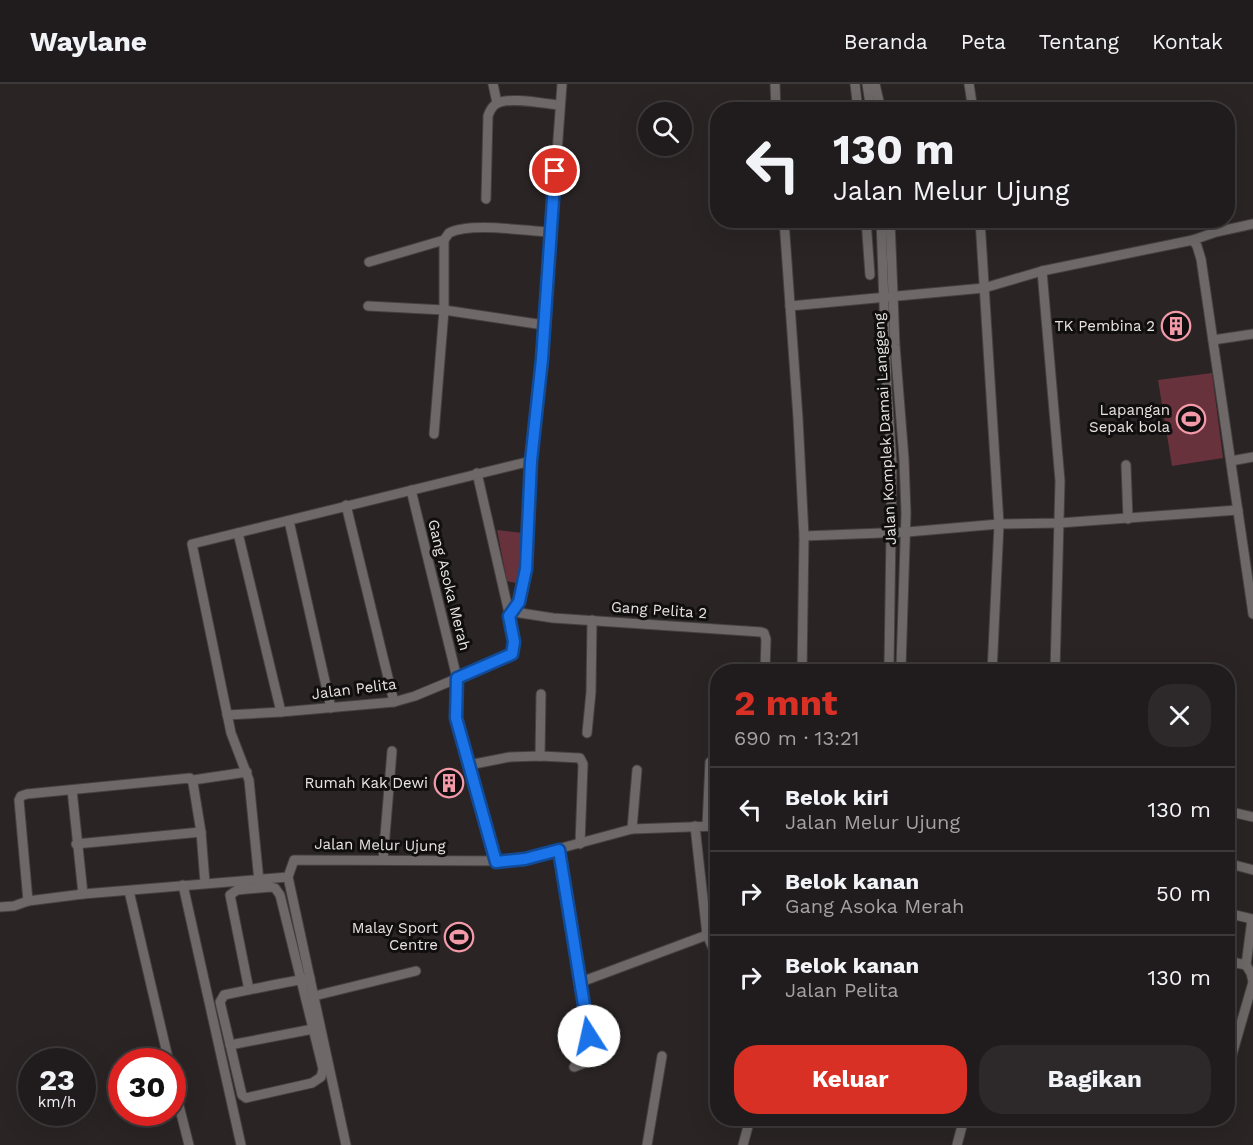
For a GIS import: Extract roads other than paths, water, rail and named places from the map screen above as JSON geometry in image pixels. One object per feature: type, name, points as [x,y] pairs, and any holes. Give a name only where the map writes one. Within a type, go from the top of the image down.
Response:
[{"type":"street","points":[[493,84],[497,103]]},
{"type":"street","name":"Jalan Pelita","points":[[227,715],[394,702],[512,654],[514,642],[512,614],[519,602],[526,569],[531,461],[544,325],[562,84]]},
{"type":"street","points":[[775,84],[776,102]]},
{"type":"street","points":[[855,84],[857,102]]},
{"type":"street","points":[[867,84],[870,102]]},
{"type":"street","points":[[875,84],[879,102]]},
{"type":"street","points":[[969,84],[972,102]]},
{"type":"street","points":[[486,199],[488,116],[491,109],[497,103],[506,101],[560,105]]},
{"type":"street","points":[[1235,227],[1253,224]]},
{"type":"street","points":[[434,434],[444,310],[444,240],[448,233],[477,228],[551,232]]},
{"type":"street","points":[[785,228],[804,536],[802,664]]},
{"type":"street","points":[[867,228],[870,275]]},
{"type":"street","name":"Jalan Komplek Damai Langgeng","points":[[882,228],[904,459],[906,532],[901,664]]},
{"type":"street","name":"Jalan Komplek Damai Langgeng","points":[[890,228],[886,389],[892,463],[890,664]]},
{"type":"street","points":[[980,228],[999,524],[992,664]]},
{"type":"street","points":[[790,306],[984,288],[1042,271],[1193,240],[1216,231],[1232,228]]},
{"type":"street","points":[[369,262],[444,240]]},
{"type":"street","points":[[1193,240],[1201,259],[1253,614]]},
{"type":"street","points":[[1042,271],[1060,481],[1055,664]]},
{"type":"street","points":[[368,306],[444,310],[544,325]]},
{"type":"street","points":[[1213,340],[1253,334]]},
{"type":"street","points":[[886,389],[899,389]]},
{"type":"street","points":[[1231,461],[1253,457]]},
{"type":"street","points":[[259,881],[247,772],[231,733],[191,546],[194,543],[346,505],[531,461]]},
{"type":"street","points":[[1126,465],[1128,519]]},
{"type":"street","points":[[477,473],[512,614]]},
{"type":"street","name":"Gang Asoka Merah","points":[[411,490],[457,678],[456,718],[496,862]]},
{"type":"street","points":[[346,505],[394,702]]},
{"type":"street","points":[[804,536],[1128,519],[1238,510]]},
{"type":"street","points":[[289,521],[332,708]]},
{"type":"street","points":[[237,533],[281,712]]},
{"type":"street","points":[[892,590],[904,593]]},
{"type":"street","name":"Gang Pelita 2","points":[[512,614],[761,632],[764,633],[766,639],[765,664]]},
{"type":"street","points":[[587,733],[591,692],[592,620]]},
{"type":"street","points":[[540,756],[541,694]]},
{"type":"street","points":[[383,860],[392,751]]},
{"type":"street","points":[[469,765],[510,757],[577,757],[582,760],[580,844]]},
{"type":"street","points":[[706,826],[710,762]]},
{"type":"street","points":[[632,829],[636,770]]},
{"type":"street","points":[[28,901],[19,800],[21,796],[190,778],[193,780],[247,772]]},
{"type":"street","points":[[193,780],[206,883]]},
{"type":"street","points":[[72,790],[83,894]]},
{"type":"street","points":[[1235,813],[1253,818]]},
{"type":"street","points":[[695,826],[710,921]]},
{"type":"street","name":"Jalan Melur Ujung","points":[[288,877],[292,862],[296,859],[496,862],[525,859],[632,829],[710,826]]},
{"type":"street","points":[[76,844],[201,832]]},
{"type":"street","points":[[559,850],[587,1028],[595,1053],[587,1062],[574,1067]]},
{"type":"street","points":[[1235,866],[1253,870]]},
{"type":"street","points":[[0,907],[83,894],[288,877],[306,978],[313,1029],[323,1069],[318,1080],[246,1098],[242,1095],[220,1002],[224,995],[306,978]]},
{"type":"street","points":[[183,885],[241,1145]]},
{"type":"street","points":[[249,990],[230,895],[234,891],[271,887],[278,891],[314,996],[346,1145]]},
{"type":"street","points":[[129,891],[166,1048]]},
{"type":"street","points":[[1235,915],[1253,919],[1246,965],[1253,982],[1235,1044]]},
{"type":"street","points":[[581,982],[710,935]]},
{"type":"street","points":[[1235,963],[1246,965]]},
{"type":"street","points":[[314,996],[416,971]]},
{"type":"street","points":[[230,1045],[313,1029]]},
{"type":"street","points":[[647,1145],[662,1056]]},
{"type":"street","points":[[184,1126],[189,1145]]},
{"type":"street","points":[[743,1145],[748,1126]]},
{"type":"street","points":[[957,1145],[962,1126]]},
{"type":"place","name":"TK Pembina 2","points":[[1176,326]]},
{"type":"place","name":"Lapangan Sepak bola","points":[[1191,419]]},
{"type":"place","name":"Rumah Kak Dewi","points":[[449,783]]},
{"type":"place","name":"Malay Sport Centre","points":[[459,937]]}]
